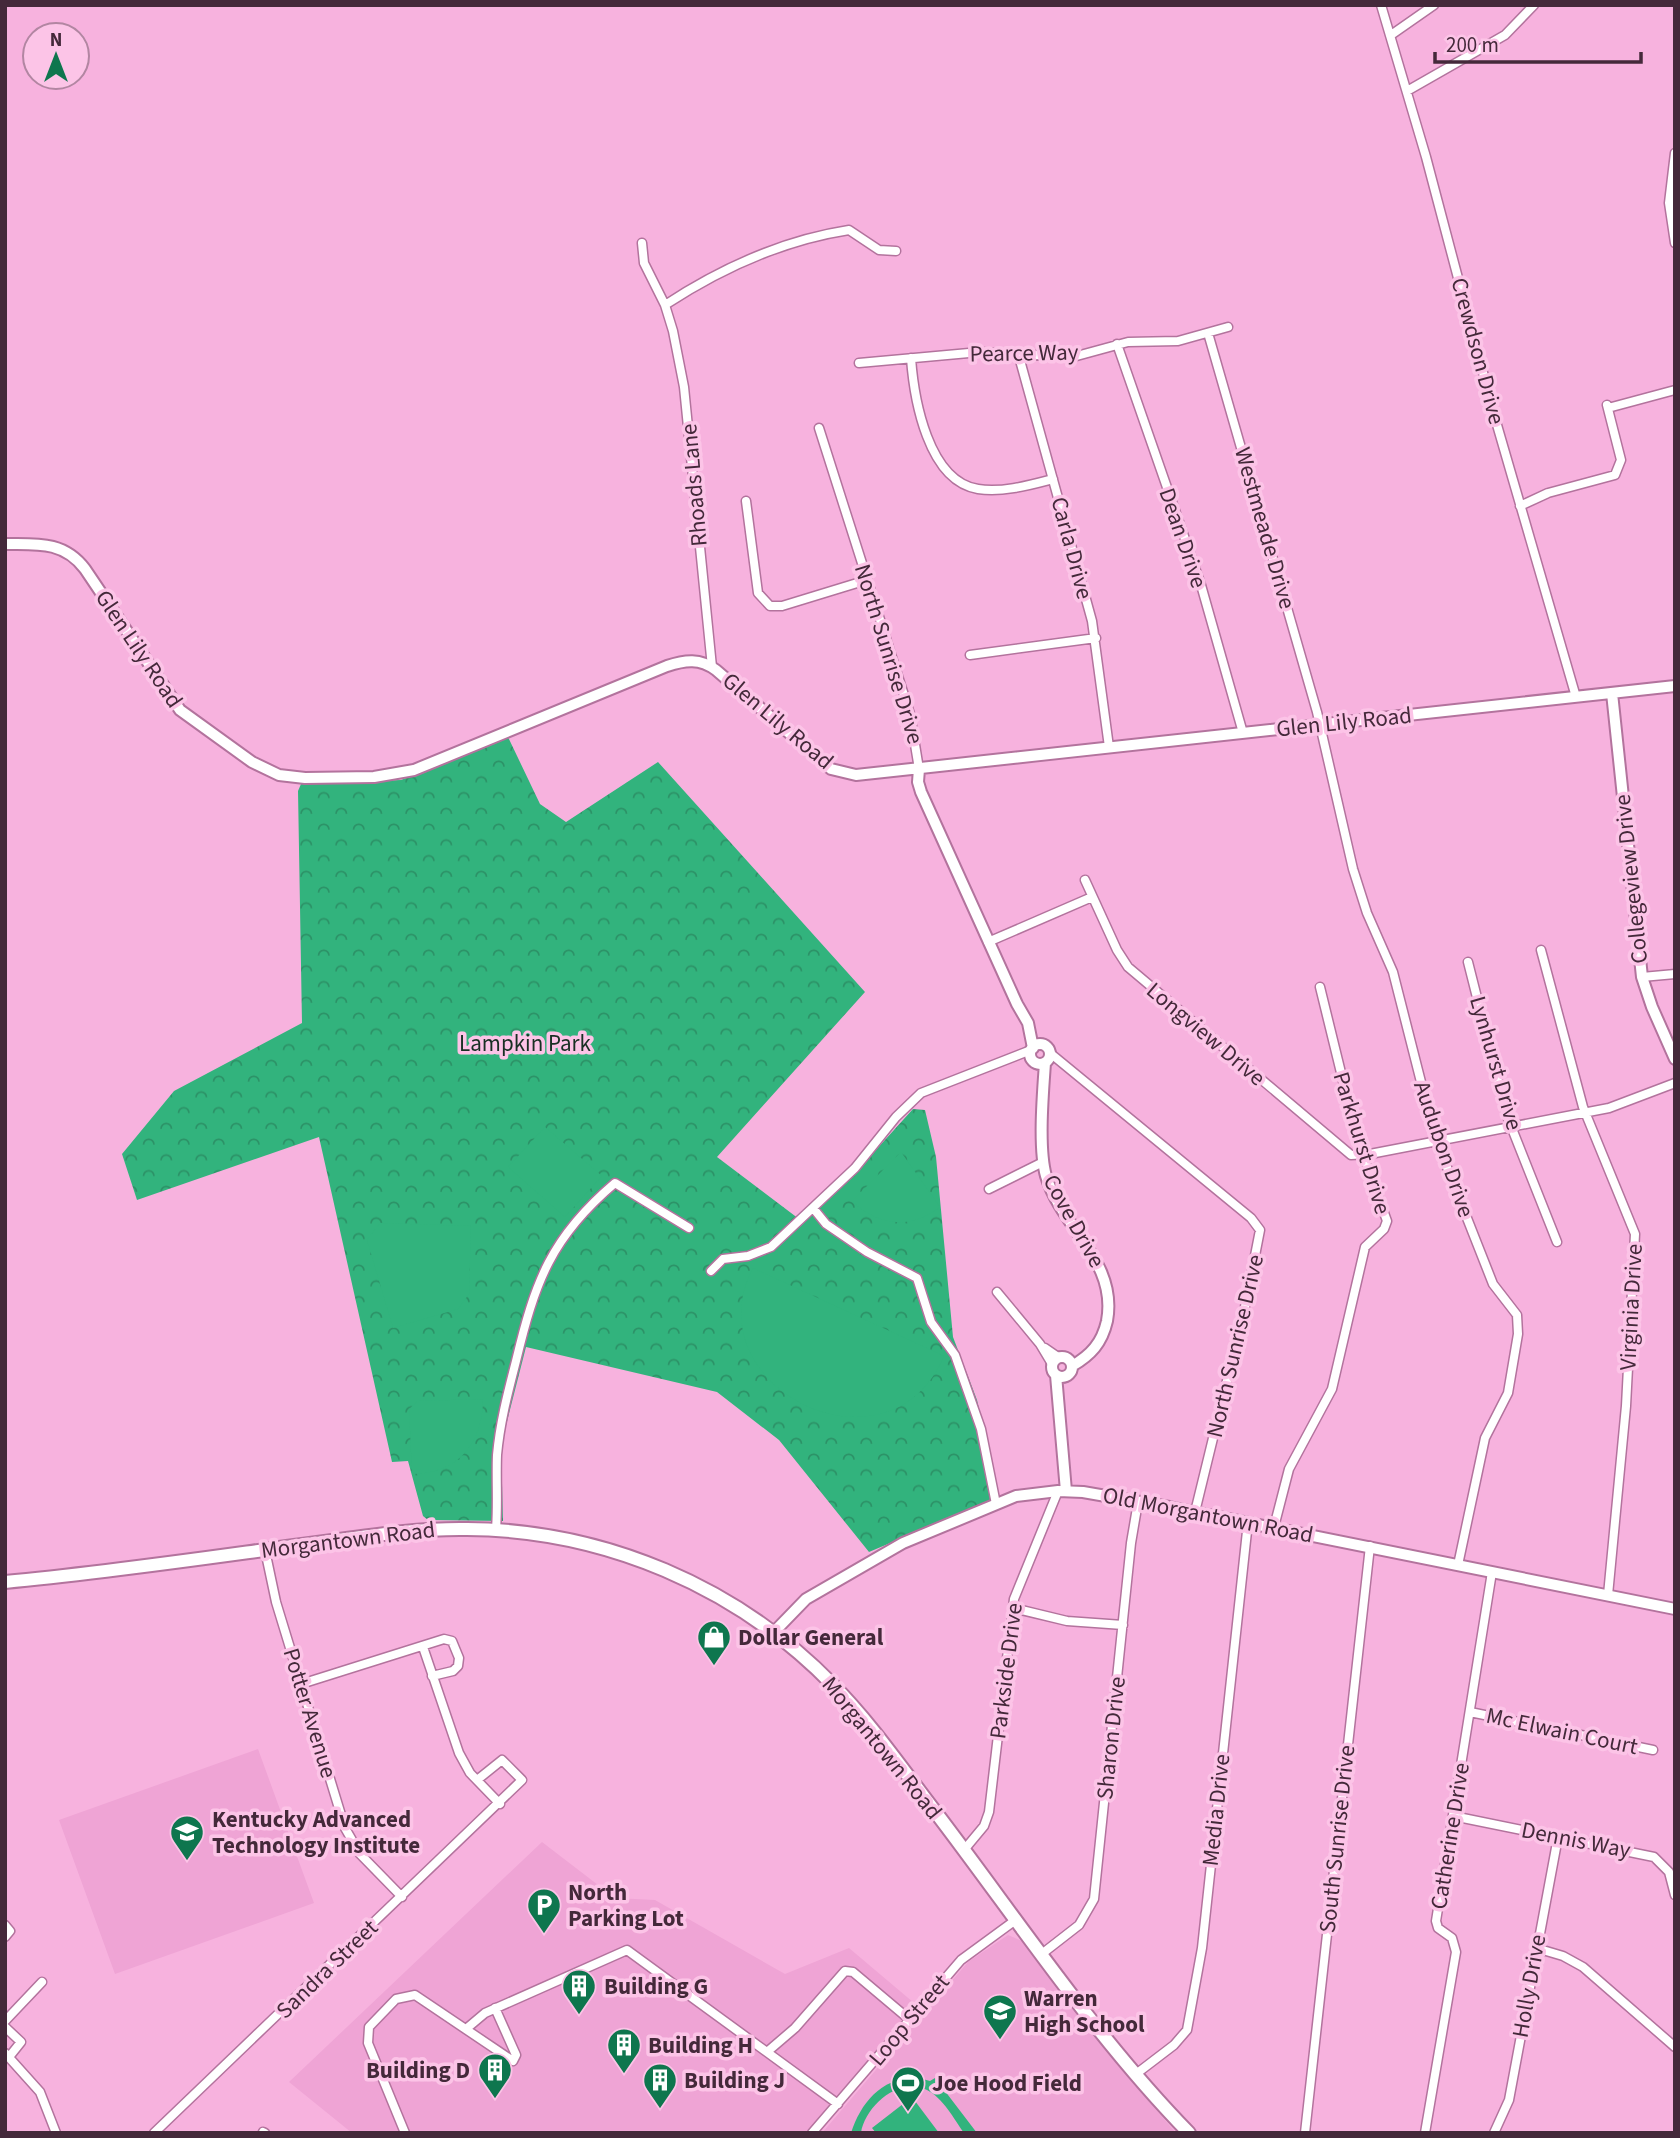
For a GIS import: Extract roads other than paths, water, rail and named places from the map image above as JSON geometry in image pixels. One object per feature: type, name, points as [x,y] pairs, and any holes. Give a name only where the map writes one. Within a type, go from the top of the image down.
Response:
[{"type":"main road","name":"Morgantown Road","points":[[5,1582],[425,1530],[496,1530],[555,1536],[630,1556],[707,1590],[774,1632],[814,1666],[852,1705],[1136,2074],[1189,2133]]},
{"type":"street","name":"Crewdson Drive","points":[[1381,5],[1520,506],[1577,697]]},
{"type":"street","points":[[1391,35],[1434,5]]},
{"type":"street","points":[[1407,91],[1505,35],[1534,5]]},
{"type":"street","points":[[1675,153],[1670,190],[1675,243]]},
{"type":"street","points":[[665,304],[706,278],[815,235],[849,230],[879,250],[896,251]]},
{"type":"street","name":"Rhoads Lane","points":[[642,243],[644,263],[665,304],[686,397],[712,667]]},
{"type":"street","name":"Pearce Way","points":[[859,363],[980,352],[1073,357],[1117,344],[1171,342],[1228,327]]},
{"type":"street","name":"Westmeade Drive","points":[[1208,333],[1320,725]]},
{"type":"street","name":"Dean Drive","points":[[1117,344],[1201,585],[1243,733]]},
{"type":"street","name":"Carla Drive","points":[[1018,353],[1096,638],[1109,747]]},
{"type":"street","points":[[911,358],[915,392],[925,427],[937,458],[951,476],[971,488],[987,490],[1053,480]]},
{"type":"street","points":[[1520,506],[1548,494],[1615,475],[1622,460],[1608,406],[1675,390]]},
{"type":"street","name":"North Sunrise Drive","points":[[819,428],[910,714],[921,792],[1030,1030],[1037,1056],[1061,1062],[1251,1218],[1260,1230],[1242,1318],[1195,1512]]},
{"type":"street","points":[[746,501],[758,593],[770,607],[782,606],[867,580]]},
{"type":"street","name":"Glen Lily Road","points":[[5,544],[44,544],[68,551],[85,569],[185,716],[258,766],[293,778],[357,778],[408,771],[667,666],[694,660],[712,667],[831,769],[856,775],[1675,687]]},
{"type":"street","points":[[970,655],[1096,638]]},
{"type":"street","name":"Collegeview Drive","points":[[1612,693],[1642,977],[1675,1059]]},
{"type":"street","name":"Audubon Drive","points":[[1320,725],[1353,869],[1367,914],[1393,972],[1437,1141],[1493,1284],[1513,1308],[1518,1320],[1508,1393],[1485,1438],[1458,1565]]},
{"type":"street","name":"Longview Drive","points":[[1084,880],[1117,950],[1133,972],[1337,1146],[1351,1155],[1363,1155]]},
{"type":"street","points":[[988,942],[1093,897]]},
{"type":"street","name":"Virginia Drive","points":[[1541,950],[1586,1112],[1635,1240],[1626,1406],[1608,1595]]},
{"type":"street","name":"Lynhurst Drive","points":[[1468,962],[1512,1128],[1557,1242]]},
{"type":"street","points":[[1642,977],[1675,974]]},
{"type":"street","name":"Parkhurst Drive","points":[[1274,1527],[1289,1469],[1332,1389],[1365,1247],[1386,1225],[1387,1216],[1363,1155],[1320,986]]},
{"type":"street","points":[[711,1271],[723,1259],[748,1256],[771,1247],[855,1168],[911,1100],[926,1090],[1037,1056]]},
{"type":"street","name":"Cove Drive","points":[[1037,1056],[1043,1078],[1043,1162],[1052,1191],[1099,1265],[1108,1288],[1108,1313],[1103,1337],[1085,1356],[1061,1366]]},
{"type":"street","points":[[1363,1155],[1619,1105],[1675,1083]]},
{"type":"street","points":[[989,1189],[1043,1162]]},
{"type":"street","points":[[496,1530],[497,1458],[502,1414],[531,1298],[554,1250],[593,1202],[615,1184],[689,1228]]},
{"type":"street","points":[[813,1208],[826,1224],[867,1252],[917,1278],[931,1322],[955,1355],[981,1429],[996,1504]]},
{"type":"street","points":[[997,1292],[1061,1366]]},
{"type":"street","name":"Parkside Drive","points":[[964,1850],[982,1830],[989,1812],[1013,1608],[1021,1578],[1062,1491],[1058,1394],[1061,1366]]},
{"type":"street","name":"Old Morgantown Road","points":[[774,1632],[806,1599],[914,1537],[1026,1494],[1062,1491],[1248,1522],[1675,1608]]},
{"type":"street","name":"Sharon Drive","points":[[1043,1953],[1079,1925],[1094,1899],[1131,1544],[1138,1502]]},
{"type":"street","name":"Media Drive","points":[[1136,2074],[1174,2045],[1187,2030],[1202,1948],[1248,1522]]},
{"type":"street","name":"South Sunrise Drive","points":[[1305,2133],[1370,1546]]},
{"type":"street","name":"Potter Avenue","points":[[265,1550],[276,1602],[349,1838],[360,1854],[401,1898]]},
{"type":"street","name":"Catherine Drive","points":[[1425,2133],[1456,1956],[1454,1940],[1437,1928],[1436,1921],[1493,1572]]},
{"type":"street","points":[[1013,1608],[1067,1621],[1123,1625]]},
{"type":"street","points":[[301,1684],[444,1639],[455,1645],[458,1666],[453,1671],[432,1676]]},
{"type":"street","points":[[423,1647],[459,1753],[477,1780],[500,1804]]},
{"type":"street","name":"Mc Elwain Court","points":[[1470,1712],[1653,1750]]},
{"type":"street","name":"Sandra Street","points":[[154,2133],[500,1804],[521,1783],[521,1776],[502,1760],[477,1780]]},
{"type":"street","name":"Dennis Way","points":[[1453,1816],[1654,1857],[1669,1872],[1675,1895]]},
{"type":"street","name":"Holly Drive","points":[[1494,2133],[1509,2100],[1558,1837]]},
{"type":"street","name":"Loop Street","points":[[813,2133],[961,1960],[1017,1920]]},
{"type":"street","points":[[5,1925],[10,1931],[5,1937]]},
{"type":"street","points":[[1536,1948],[1563,1956],[1583,1968],[1675,2047]]},
{"type":"street","points":[[466,2029],[478,2017],[495,2008],[627,1950],[838,2104]]},
{"type":"street","points":[[767,2052],[795,2028],[845,1971],[853,1972],[910,2020]]},
{"type":"street","points":[[5,2021],[42,1982]]},
{"type":"street","points":[[404,2133],[368,2043],[369,2027],[396,1999],[415,1995],[513,2061],[516,2055],[495,2008]]},
{"type":"street","points":[[5,2027],[21,2042],[7,2055],[40,2092],[55,2133]]},
{"type":"place","name":"Dollar General","points":[[714,1667]]},
{"type":"place","name":"Kentucky Advanced Technology Institute","points":[[187,1862]]},
{"type":"place","name":"North Parking Lot","points":[[544,1935]]},
{"type":"place","name":"Building G","points":[[579,2016]]},
{"type":"place","name":"Warren High School","points":[[1000,2041]]},
{"type":"place","name":"Building H","points":[[624,2075]]},
{"type":"place","name":"Building D","points":[[495,2100]]},
{"type":"place","name":"Building J","points":[[660,2110]]},
{"type":"place","name":"Joe Hood Field","points":[[908,2113]]},
{"type":"park label","name":"Lampkin Park","points":[[525,1043]]}]
